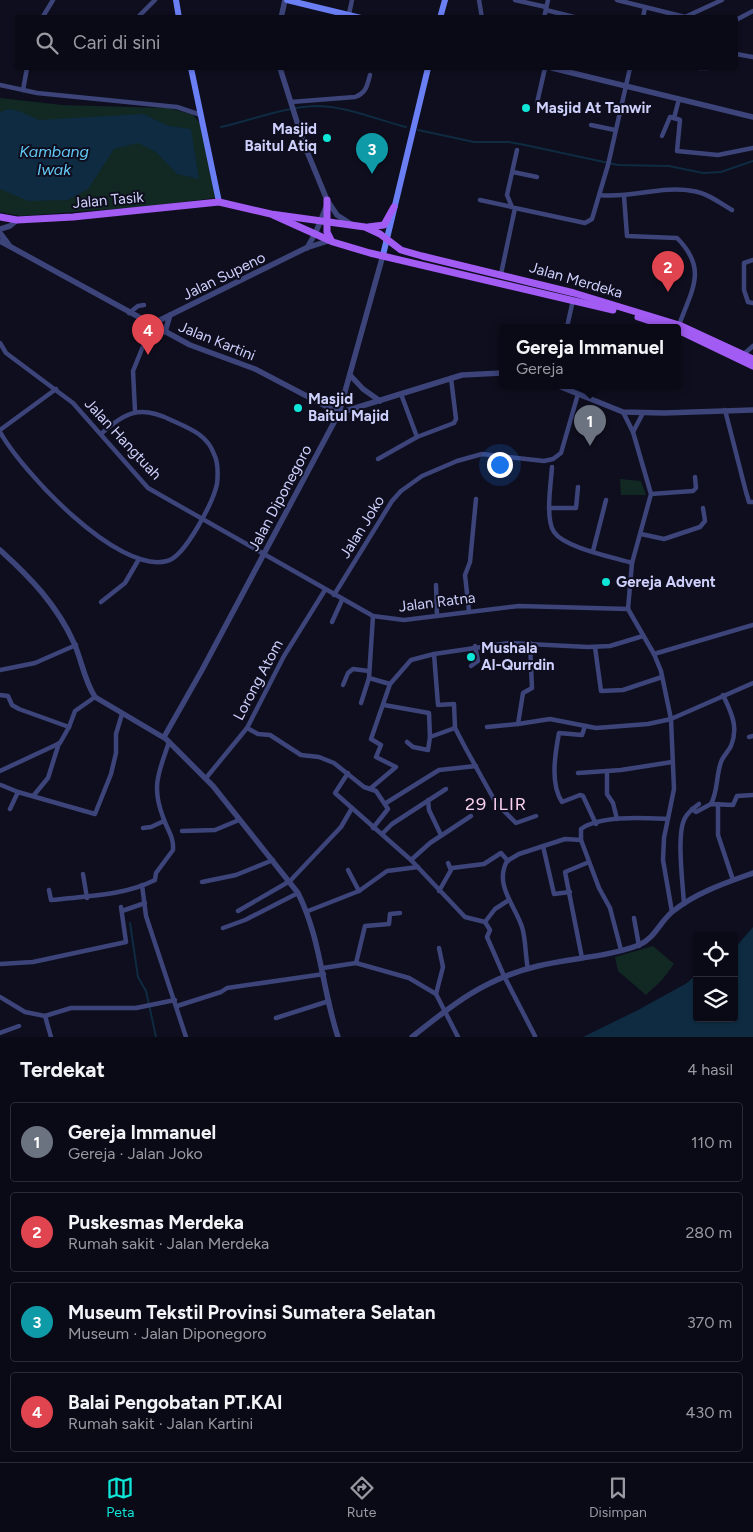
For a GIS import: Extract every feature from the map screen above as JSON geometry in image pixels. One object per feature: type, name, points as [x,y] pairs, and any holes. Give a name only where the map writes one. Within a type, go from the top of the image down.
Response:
[{"type":"main road","points":[[286,0],[352,15]]},
{"type":"main road","points":[[441,15],[445,0]]},
{"type":"main road","points":[[175,2],[178,15]]},
{"type":"main road","points":[[191,70],[219,202]]},
{"type":"main road","points":[[383,255],[428,70]]},
{"type":"main road","points":[[327,200],[325,220],[327,232],[331,240]]},
{"type":"main road","name":"Jalan Tasik","points":[[0,217],[16,220],[128,213],[219,202],[271,214]]},
{"type":"main road","points":[[271,214],[365,227],[384,225],[394,208]]},
{"type":"main road","name":"Jalan Merdeka","points":[[271,214],[331,240],[383,255],[573,296],[659,324]]},
{"type":"main road","name":"Jalan Merdeka","points":[[365,227],[380,234],[401,250],[501,274],[668,324]]},
{"type":"main road","name":"Jalan Merdeka","points":[[681,328],[753,359]]},
{"type":"main road","name":"Jalan Merdeka","points":[[681,329],[753,366]]},
{"type":"street","points":[[44,15],[53,0]]},
{"type":"street","points":[[140,15],[155,0]]},
{"type":"street","points":[[281,15],[286,0]]},
{"type":"street","points":[[349,14],[352,0]]},
{"type":"street","points":[[479,0],[482,15]]},
{"type":"street","points":[[515,0],[568,15]]},
{"type":"street","points":[[545,15],[548,0]]},
{"type":"street","points":[[616,0],[677,15]]},
{"type":"street","points":[[689,15],[722,0]]},
{"type":"street","points":[[644,15],[645,7]]},
{"type":"street","points":[[738,19],[753,11]]},
{"type":"street","points":[[738,54],[753,56]]},
{"type":"street","points":[[23,90],[27,70]]},
{"type":"street","points":[[281,70],[292,107],[327,200],[337,215],[351,224]]},
{"type":"street","points":[[537,103],[545,70]]},
{"type":"street","points":[[560,70],[753,116]]},
{"type":"street","points":[[480,200],[585,223],[592,220],[610,158],[630,70]]},
{"type":"street","points":[[292,107],[355,97],[362,94],[366,89],[370,75]]},
{"type":"street","points":[[0,86],[37,93],[177,107],[202,115]]},
{"type":"street","points":[[674,118],[679,99]]},
{"type":"street","points":[[662,136],[670,117],[680,120],[677,151],[718,155],[753,148]]},
{"type":"street","points":[[591,125],[615,130]]},
{"type":"street","points":[[501,274],[514,207],[508,195],[517,150]]},
{"type":"street","points":[[513,172],[537,177]]},
{"type":"street","points":[[599,195],[624,196],[668,189],[695,191],[732,210]]},
{"type":"street","points":[[624,196],[627,236],[677,238],[696,267],[691,293],[679,324]]},
{"type":"street","points":[[0,228],[10,226],[16,220]]},
{"type":"street","points":[[306,248],[325,220]]},
{"type":"street","name":"Jalan Kartini","points":[[1,240],[164,332],[190,345],[278,380],[339,414]]},
{"type":"street","name":"Jalan Supeno","points":[[152,324],[306,248],[331,240]]},
{"type":"street","name":"Jalan Diponegoro","points":[[167,739],[339,414],[383,255]]},
{"type":"street","points":[[753,260],[744,262],[744,292],[748,302],[753,302]]},
{"type":"street","points":[[568,324],[573,296]]},
{"type":"street","points":[[129,313],[138,306],[144,305]]},
{"type":"street","points":[[164,332],[170,315]]},
{"type":"street","points":[[135,411],[133,371],[152,324]]},
{"type":"street","name":"Jalan Hangtuah","points":[[0,343],[6,352],[72,403],[148,488],[264,555]]},
{"type":"street","points":[[744,354],[753,346]]},
{"type":"street","points":[[339,414],[451,378],[472,373],[499,373]]},
{"type":"street","points":[[350,375],[363,389],[380,401]]},
{"type":"street","points":[[378,459],[417,437],[454,423],[456,419],[451,378]]},
{"type":"street","points":[[56,389],[0,431],[21,463],[85,528],[107,543],[140,559],[159,562],[172,560],[184,550],[213,497],[217,483],[217,464],[208,442],[196,432],[168,418],[150,412],[135,411],[122,416],[101,434]]},
{"type":"street","points":[[566,389],[623,412],[753,410]]},
{"type":"street","points":[[401,394],[417,437]]},
{"type":"street","name":"Jalan Joko","points":[[334,595],[381,516],[401,491],[436,470],[482,454],[544,461],[557,457],[566,440],[578,394]]},
{"type":"street","points":[[724,410],[747,497],[749,502],[753,502]]},
{"type":"street","points":[[623,412],[633,432],[651,494],[632,563],[628,609],[654,654],[662,677],[670,718],[674,789],[663,860],[672,912]]},
{"type":"street","points":[[633,432],[642,413]]},
{"type":"street","points":[[552,467],[549,508],[553,532],[564,541],[632,563]]},
{"type":"street","points":[[651,494],[693,491],[696,488],[695,477]]},
{"type":"street","points":[[549,508],[576,508],[578,487]]},
{"type":"street","points":[[469,611],[464,575],[470,562],[476,499]]},
{"type":"street","points":[[593,551],[606,500]]},
{"type":"street","points":[[641,534],[664,539],[686,530],[700,527],[705,521],[703,508]]},
{"type":"street","points":[[0,550],[22,570],[52,604],[76,645],[88,686],[95,697],[167,739],[206,778],[298,892],[308,912],[324,971],[338,1037]]},
{"type":"street","name":"Jalan Ratna","points":[[264,555],[373,616],[395,620],[518,606],[628,609]]},
{"type":"street","points":[[101,602],[126,583],[140,559]]},
{"type":"street","points":[[436,584],[437,616]]},
{"type":"street","name":"Lorong Atom","points":[[206,778],[247,728],[284,656],[325,590]]},
{"type":"street","points":[[332,622],[342,600]]},
{"type":"street","points":[[361,703],[369,678],[373,616]]},
{"type":"street","points":[[654,654],[753,624]]},
{"type":"street","points":[[371,788],[396,767],[376,757],[380,745],[371,740],[390,684],[411,660],[475,646],[530,644],[595,647],[619,644],[644,636]]},
{"type":"street","points":[[518,724],[524,693],[530,690],[533,685],[530,644]]},
{"type":"street","points":[[0,670],[35,663],[76,645]]},
{"type":"street","points":[[471,666],[478,661],[475,646]]},
{"type":"street","points":[[595,647],[601,692],[623,690],[662,677]]},
{"type":"street","points":[[434,654],[438,705],[454,704],[456,728],[496,804],[517,823],[536,816]]},
{"type":"street","points":[[343,685],[348,673],[354,669],[369,671]]},
{"type":"street","points":[[369,678],[390,684]]},
{"type":"street","points":[[487,727],[550,719],[585,726],[608,728],[648,724],[670,718],[720,695],[753,683]]},
{"type":"street","points":[[0,695],[8,696],[12,705],[19,709],[69,727]]},
{"type":"street","points":[[711,804],[715,796],[721,762],[730,748],[734,732],[732,713],[720,695]]},
{"type":"street","points":[[34,795],[48,778],[60,743],[69,727],[75,710],[95,697]]},
{"type":"street","points":[[384,705],[429,713],[430,737],[428,750],[413,747],[407,742]]},
{"type":"street","points":[[1,785],[18,792],[34,795],[95,814],[111,774],[116,753],[116,734],[122,714]]},
{"type":"street","points":[[585,726],[582,735],[559,733],[555,763],[556,789],[562,802],[580,795],[583,796],[596,824]]},
{"type":"street","points":[[247,728],[258,734],[270,735],[301,755],[325,759],[348,773],[364,787],[371,788],[386,803],[387,810],[373,828]]},
{"type":"street","points":[[430,737],[456,728]]},
{"type":"street","points":[[49,890],[51,900],[86,898],[120,891],[155,880],[156,873],[172,852],[171,832],[157,802],[156,786],[167,739]]},
{"type":"street","points":[[0,771],[60,743]]},
{"type":"street","points":[[578,773],[672,762]]},
{"type":"street","points":[[386,803],[439,770],[476,766]]},
{"type":"street","points":[[607,771],[607,794],[613,803],[617,819]]},
{"type":"street","points":[[348,773],[334,792],[411,860],[465,917],[485,922],[490,930],[487,937],[504,976],[535,1036]]},
{"type":"street","points":[[382,834],[392,824],[446,789]]},
{"type":"street","points":[[10,809],[18,792]]},
{"type":"street","points":[[693,810],[711,804],[733,804],[737,796],[753,796]]},
{"type":"street","points":[[428,800],[429,810],[441,836]]},
{"type":"street","points":[[685,903],[684,818],[699,804]]},
{"type":"street","points":[[718,804],[718,835],[732,880]]},
{"type":"street","points":[[238,911],[290,881],[341,827],[352,808]]},
{"type":"street","points":[[411,860],[441,836],[471,816]]},
{"type":"street","points":[[620,950],[610,908],[589,862],[580,833],[582,828],[617,819],[640,817],[668,819]]},
{"type":"street","points":[[143,828],[151,827],[164,820]]},
{"type":"street","points":[[182,831],[215,830],[239,820]]},
{"type":"street","points":[[528,969],[521,925],[503,882],[504,866],[508,861],[543,846],[568,839],[573,842],[581,840]]},
{"type":"street","points":[[543,846],[554,894],[570,892]]},
{"type":"street","points":[[452,868],[484,864],[501,853],[508,861]]},
{"type":"street","points":[[202,882],[236,875],[273,860]]},
{"type":"street","points":[[582,958],[565,871],[589,862]]},
{"type":"street","points":[[448,863],[452,868]]},
{"type":"street","points":[[308,912],[359,891],[387,871],[418,867]]},
{"type":"street","points":[[439,891],[452,868]]},
{"type":"street","points":[[348,870],[359,891]]},
{"type":"street","points":[[412,1037],[445,1010],[483,985],[528,969],[638,946],[652,938],[672,912],[685,903],[732,880],[753,873]]},
{"type":"street","points":[[82,874],[86,898]]},
{"type":"street","points":[[142,885],[146,916],[154,944],[175,1000],[186,1037]]},
{"type":"street","points":[[223,928],[245,920],[298,892]]},
{"type":"street","points":[[485,922],[495,908],[509,900]]},
{"type":"street","points":[[0,964],[33,962],[126,942],[123,910],[145,903]]},
{"type":"street","points":[[356,963],[365,926],[389,924],[390,914],[400,913]]},
{"type":"street","points":[[634,918],[638,946]]},
{"type":"street","points":[[436,994],[443,967],[439,948]]},
{"type":"street","points":[[177,1006],[228,988],[324,971],[356,963],[409,978],[436,994],[458,1037]]},
{"type":"street","points":[[0,997],[25,1012],[46,1016],[71,1008],[144,1007],[175,1000]]},
{"type":"street","points":[[276,1018],[329,1001]]},
{"type":"street","points":[[46,1016],[51,1037]]},
{"type":"street","points":[[0,1033],[18,1026]]},
{"type":"green space","points":[[0,98],[62,105],[168,108],[192,114],[201,124],[215,198],[142,207],[20,216],[0,212]]},
{"type":"green space","points":[[620,479],[641,481],[646,495],[621,495]]},
{"type":"green space","points":[[653,946],[674,964],[662,980],[646,995],[618,971],[615,957]]},
{"type":"water","name":"Kambang Iwak","points":[[8,109],[19,111],[39,120],[143,114],[169,126],[191,129],[199,179],[177,174],[156,152],[138,143],[114,149],[88,189],[68,200],[28,201],[0,189],[0,112]]},
{"type":"water","points":[[753,927],[753,1037],[583,1037],[638,1010],[687,983],[693,978],[693,1022],[738,1022],[738,944]]},
{"type":"waterway","points":[[221,127],[280,111],[316,106],[339,108],[406,127]]},
{"type":"waterway","points":[[418,130],[474,142],[509,142],[618,165],[669,166],[703,173],[721,172],[753,161]]},
{"type":"waterway","points":[[130,923],[138,977],[146,991],[156,1037]]},
{"type":"place","name":"Masjid At Tanwir","points":[[526,108]]},
{"type":"place","name":"Masjid Baitul Atiq","points":[[327,138]]},
{"type":"place","name":"Museum Tekstil Provinsi Sumatera Selatan","points":[[372,174]]},
{"type":"place","name":"Puskesmas Merdeka","points":[[668,292]]},
{"type":"place","name":"Balai Pengobatan PT.KAI","points":[[148,355]]},
{"type":"place","name":"Masjid Baitul Majid","points":[[298,408]]},
{"type":"place","name":"Gereja Immanuel","points":[[590,446]]},
{"type":"place","name":"Gereja Advent","points":[[606,582]]},
{"type":"place","name":"Mushala Al-Qurrdin","points":[[471,657]]},
{"type":"district","name":"29 ILIR","points":[[496,804]]}]
